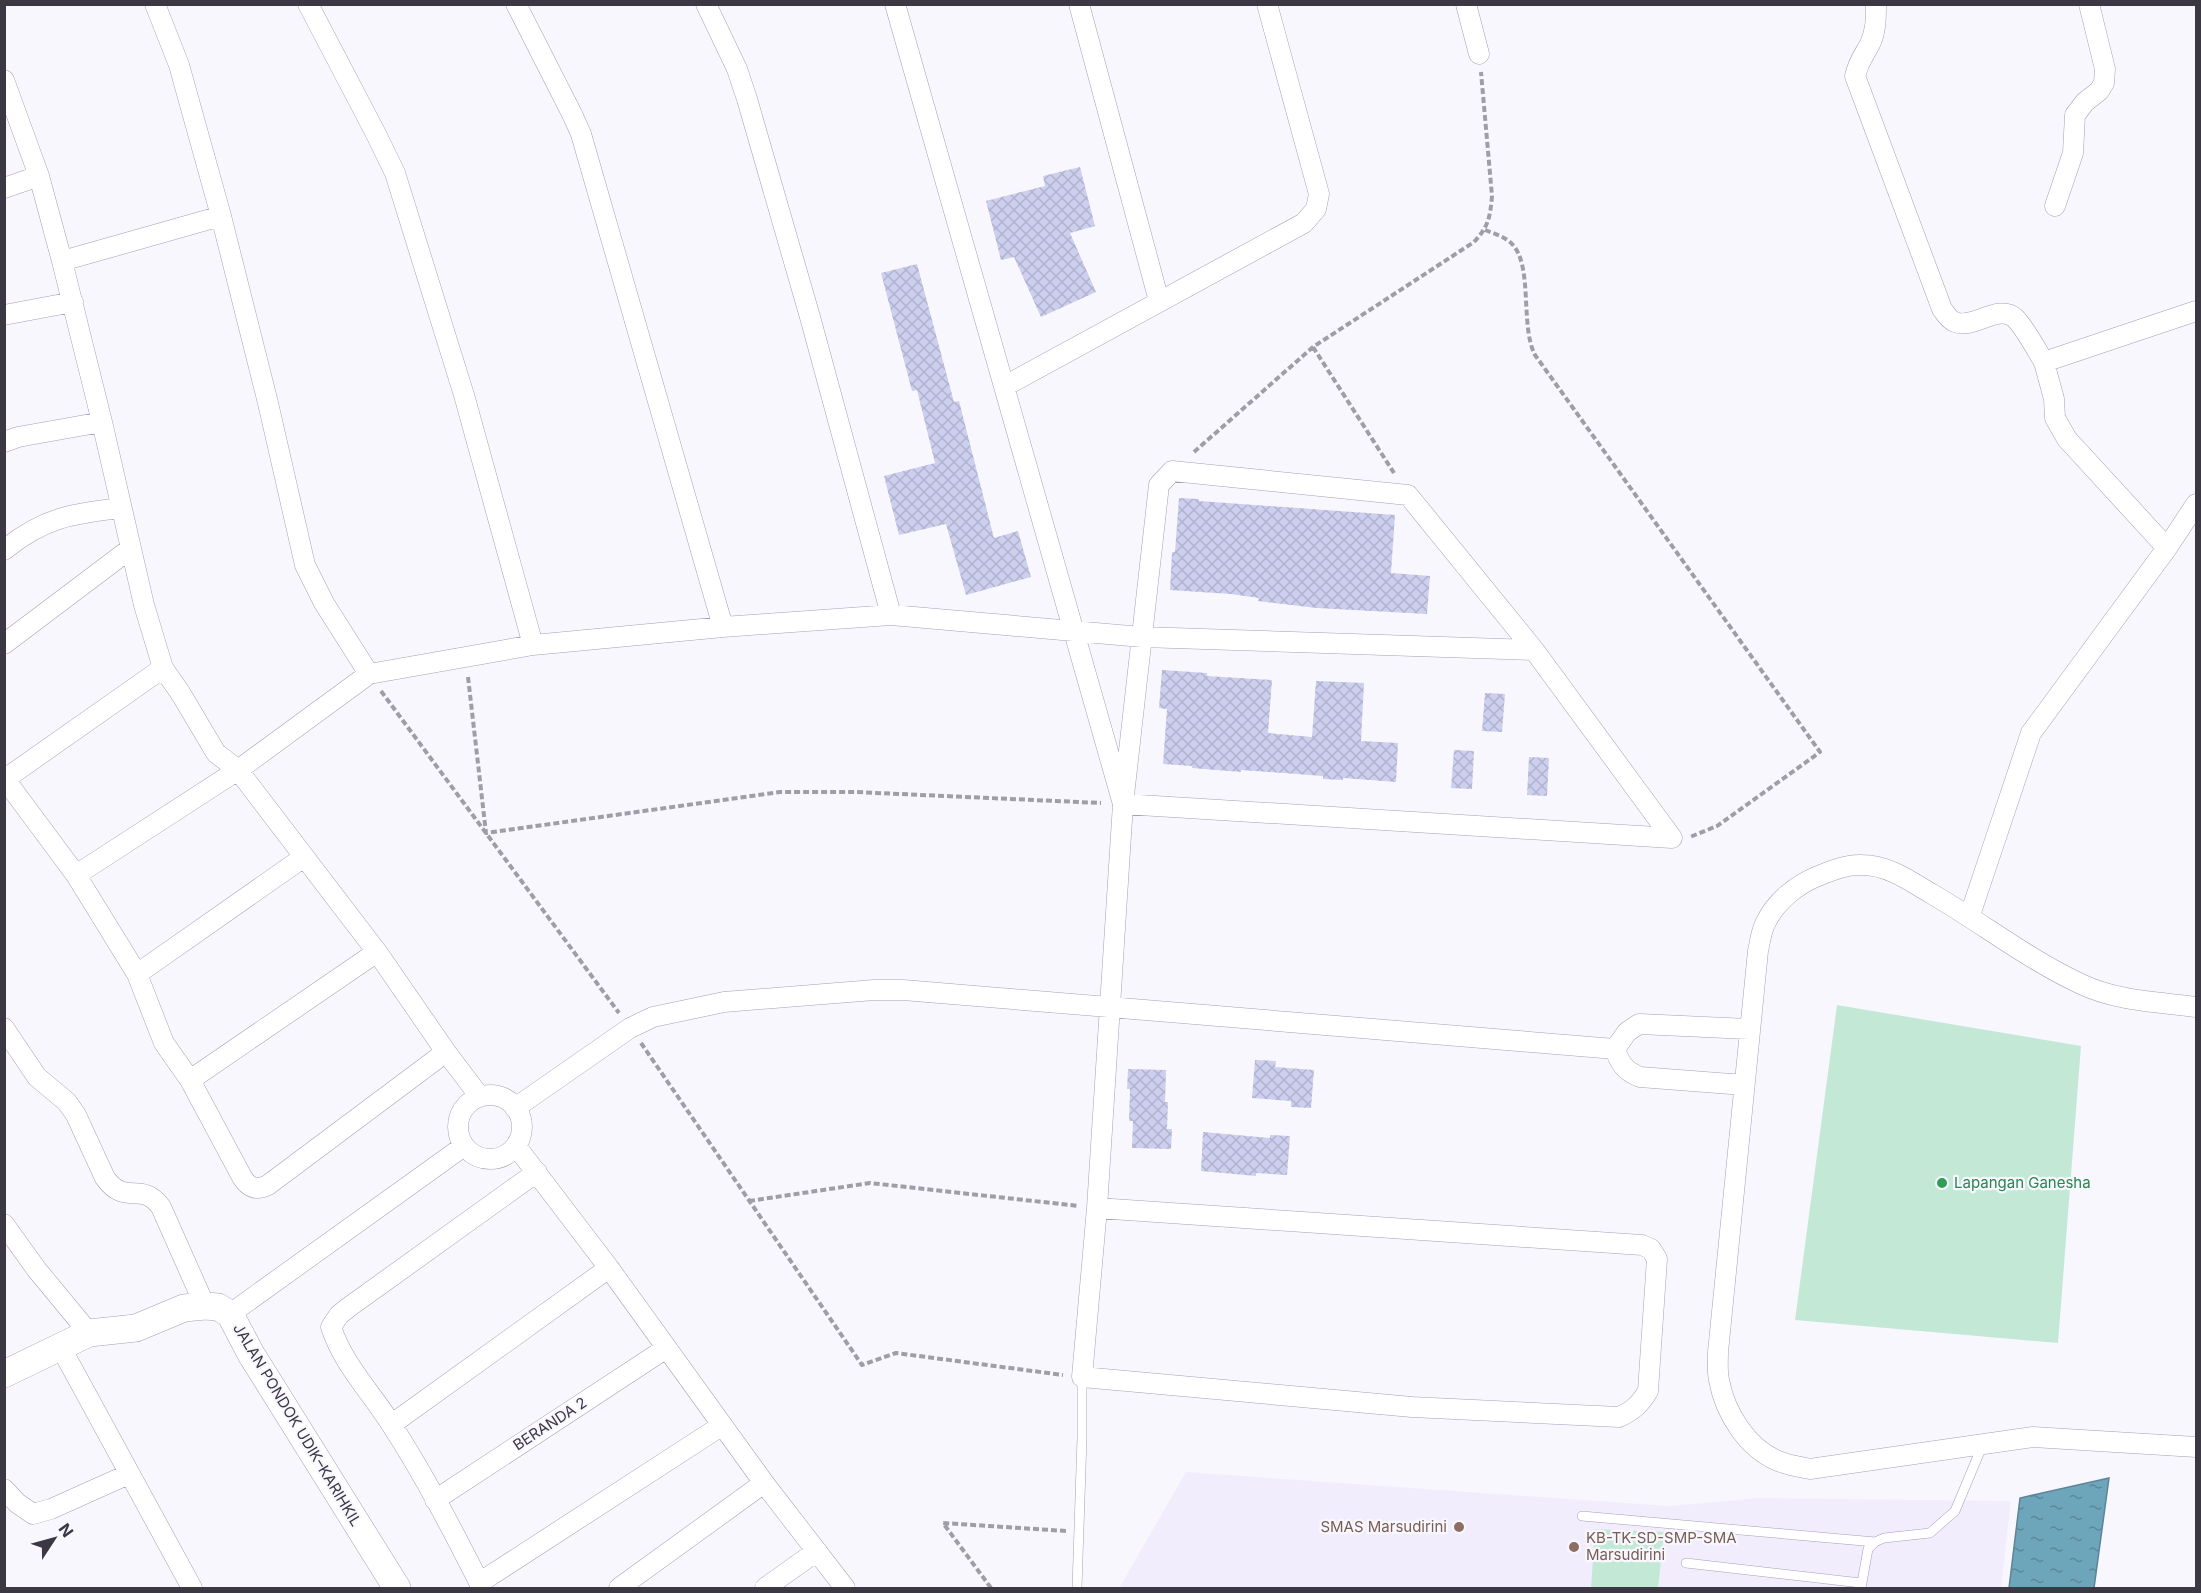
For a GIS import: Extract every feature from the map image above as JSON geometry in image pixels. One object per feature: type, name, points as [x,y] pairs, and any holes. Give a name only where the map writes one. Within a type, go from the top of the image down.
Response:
[{"type":"street","points":[[155,4],[179,65],[221,216],[268,403],[305,565],[324,603],[369,674]]},
{"type":"street","points":[[308,4],[395,173],[464,395],[533,645]]},
{"type":"street","points":[[516,4],[581,134],[723,627]]},
{"type":"street","points":[[705,4],[737,69],[747,99],[810,317],[891,615]]},
{"type":"street","points":[[895,4],[1123,804]]},
{"type":"street","points":[[1079,4],[1159,301]]},
{"type":"street","points":[[1005,386],[1304,223],[1316,209],[1319,194],[1267,4]]},
{"type":"street","points":[[1466,4],[1479,54]]},
{"type":"street","points":[[1876,4],[1876,25],[1869,44],[1858,61],[1856,76],[1942,309],[1954,322],[1961,324],[1996,315],[2005,314],[2014,317],[2044,362],[2054,399],[2055,418],[2067,439],[2167,548]]},
{"type":"street","points":[[2055,206],[2073,153],[2075,115],[2104,83],[2105,69],[2089,4]]},
{"type":"street","points":[[4,80],[39,176],[62,261],[102,422],[130,549],[163,668],[182,694],[216,753],[238,770],[377,952],[480,1097]]},
{"type":"street","points":[[4,188],[39,176]]},
{"type":"street","points":[[62,261],[221,216]]},
{"type":"street","points":[[4,315],[73,302]]},
{"type":"street","points":[[2044,362],[2196,311]]},
{"type":"street","points":[[4,442],[18,437],[102,422]]},
{"type":"street","points":[[1097,1208],[1641,1245],[1651,1249],[1657,1259],[1648,1391],[1632,1412],[1619,1417],[1412,1407],[1082,1377],[1097,1208],[1123,804],[1160,485],[1172,471],[1408,495],[1534,650],[1672,838]]},
{"type":"street","points":[[1970,915],[2031,733],[2167,548],[2196,504]]},
{"type":"street","points":[[4,550],[33,529],[70,515],[121,508]]},
{"type":"street","points":[[4,644],[130,549]]},
{"type":"street","points":[[76,875],[238,770],[369,674],[533,645],[723,627],[891,615],[1142,637],[1534,650]]},
{"type":"street","points":[[163,668],[5,778],[76,875],[137,974],[164,1042],[190,1080],[242,1177],[251,1188],[257,1189],[268,1185],[446,1052]]},
{"type":"street","points":[[1123,804],[1672,838]]},
{"type":"street","points":[[137,974],[304,857]]},
{"type":"street","points":[[2196,1007],[2109,994],[2084,986],[2058,973],[1970,915],[1904,876],[1881,867],[1861,864],[1834,869],[1806,881],[1780,902],[1765,924],[1758,951],[1718,1352],[1719,1379],[1727,1408],[1743,1432],[1758,1450],[1779,1461],[1810,1469],[2033,1437],[2196,1447]]},
{"type":"street","points":[[190,1080],[377,952]]},
{"type":"street","points":[[515,1108],[630,1028],[653,1017],[724,1002],[874,990],[903,990],[1109,1006],[1615,1049]]},
{"type":"street","points":[[1615,1049],[1627,1032],[1639,1024],[1749,1029]]},
{"type":"street","points":[[4,1028],[37,1077],[67,1102],[76,1115],[111,1187],[124,1194],[150,1195],[161,1207],[205,1306]]},
{"type":"street","points":[[1615,1049],[1619,1062],[1628,1072],[1640,1077],[1744,1085]]},
{"type":"street","points":[[480,1097],[499,1097],[508,1101],[520,1117],[521,1127],[516,1146],[500,1157],[480,1158],[464,1146],[458,1127],[460,1118],[471,1102],[480,1097]]},
{"type":"street","points":[[230,1314],[464,1146]]},
{"type":"street","points":[[516,1146],[609,1268],[764,1484],[845,1588]]},
{"type":"street","points":[[537,1172],[349,1307],[331,1327],[350,1367],[392,1424],[480,1586],[721,1426]]},
{"type":"street","points":[[4,1224],[37,1270],[88,1333]]},
{"type":"street","points":[[392,1424],[609,1268]]},
{"type":"street","name":"JALAN PONDOK UDIK–KARIHKIL","points":[[4,1374],[88,1333],[136,1328],[184,1308],[218,1307],[230,1314],[251,1354],[397,1588]]},
{"type":"street","points":[[60,1346],[192,1588]]},
{"type":"street","name":"BERANDA 2","points":[[435,1500],[665,1349]]},
{"type":"street","points":[[4,1489],[17,1503],[33,1514],[51,1509],[129,1474]]},
{"type":"street","points":[[619,1588],[764,1484]]},
{"type":"street","points":[[765,1588],[817,1551]]},
{"type":"lane","points":[[1077,1588],[1082,1377]]},
{"type":"lane","points":[[1686,1563],[1861,1586],[1868,1550],[1875,1542],[1884,1538],[1930,1533],[1955,1511],[1983,1444]]},
{"type":"lane","points":[[1582,1516],[1875,1542]]},
{"type":"path","points":[[1172,471],[1313,348],[1474,242],[1485,230],[1490,216],[1492,196],[1479,54]]},
{"type":"path","points":[[1485,230],[1509,242],[1518,252],[1530,340],[1535,355],[1820,752],[1717,826],[1695,836],[1672,838]]},
{"type":"path","points":[[1313,348],[1408,495]]},
{"type":"path","points":[[465,657],[486,833]]},
{"type":"path","points":[[369,674],[630,1028],[862,1365],[896,1353],[1082,1377]]},
{"type":"path","points":[[486,833],[780,792],[855,792],[1123,804]]},
{"type":"path","points":[[749,1201],[870,1183],[1097,1208]]},
{"type":"path","points":[[991,1588],[943,1524],[1079,1531]]},
{"type":"shaded area","name":"KB-TK-SD-SMP-SMA Marsudirini","points":[[1186,1472],[1669,1506],[1759,1498],[2011,1501],[2001,1588],[1119,1588]]},
{"type":"green space","name":"Lapangan Ganesha","points":[[1837,1005],[2081,1046],[2058,1343],[1795,1320]]},
{"type":"green space","points":[[1595,1529],[1664,1532],[1658,1588],[1591,1588]]},
{"type":"water","points":[[2109,1478],[2094,1588],[2009,1588],[2020,1498]]},
{"type":"building","points":[[1080,167],[1095,226],[1070,233],[1096,292],[1041,317],[1014,257],[1001,260],[986,201],[1045,186],[1043,176]]},
{"type":"building","points":[[917,264],[954,402],[959,401],[994,538],[1018,531],[1031,577],[966,595],[946,524],[899,535],[884,476],[935,463],[917,390],[912,391],[881,273]]},
{"type":"building","points":[[1179,498],[1395,515],[1391,573],[1430,576],[1427,614],[1317,608],[1258,601],[1259,598],[1231,594],[1170,590]]},
{"type":"building","points":[[1162,670],[1207,673],[1207,676],[1272,680],[1268,733],[1312,737],[1316,681],[1364,683],[1361,741],[1398,743],[1396,782],[1343,778],[1343,780],[1323,779],[1323,776],[1241,770],[1241,772],[1163,764],[1167,709],[1159,708]]},
{"type":"building","points":[[1485,693],[1505,694],[1502,732],[1482,731]]},
{"type":"building","points":[[1454,750],[1474,751],[1472,789],[1451,788]]},
{"type":"building","points":[[1529,757],[1549,758],[1547,796],[1527,795]]},
{"type":"building","points":[[1255,1060],[1276,1061],[1275,1067],[1314,1070],[1311,1108],[1291,1107],[1291,1101],[1252,1098]]},
{"type":"building","points":[[1128,1069],[1166,1070],[1165,1102],[1168,1102],[1167,1129],[1172,1129],[1171,1149],[1132,1148],[1133,1121],[1129,1121]]},
{"type":"building","points":[[1203,1132],[1270,1138],[1270,1135],[1290,1136],[1287,1175],[1256,1173],[1256,1176],[1201,1171]]},
{"type":"place","name":"Lapangan Ganesha","points":[[1942,1183]]},
{"type":"place","name":"SMAS Marsudirini","points":[[1459,1527]]},
{"type":"place","name":"KB-TK-SD-SMP-SMA Marsudirini","points":[[1574,1547]]}]
